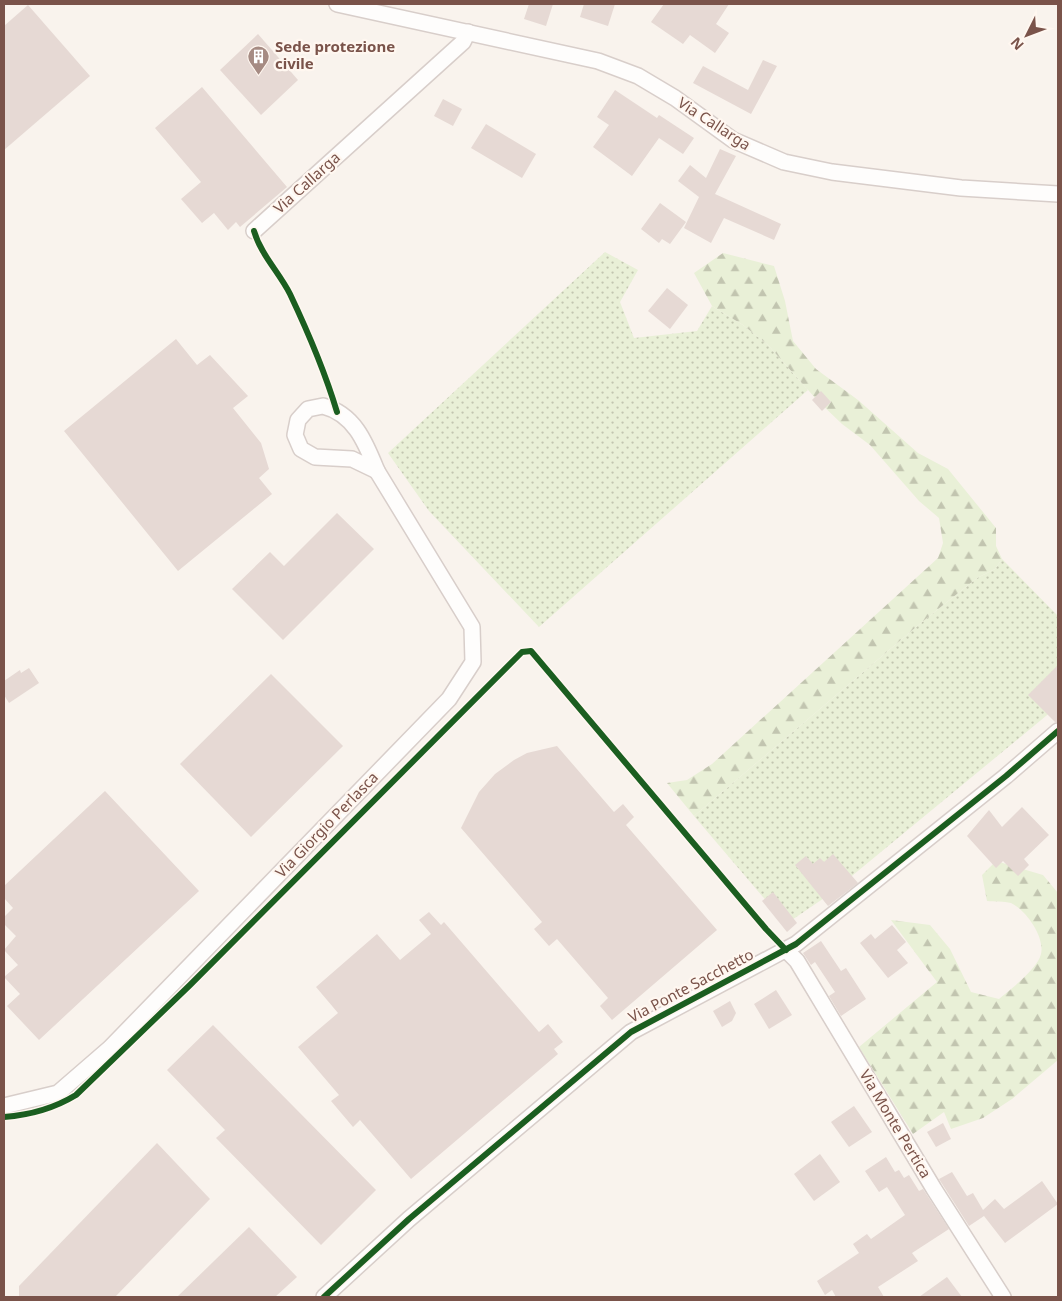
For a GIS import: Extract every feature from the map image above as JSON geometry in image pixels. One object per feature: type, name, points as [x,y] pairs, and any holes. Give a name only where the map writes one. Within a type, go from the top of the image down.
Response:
[{"type":"street","name":"Via Callarga","points":[[337,4],[598,62],[638,76],[675,98],[733,140],[784,162],[832,172],[962,188],[1058,194]]},
{"type":"street","name":"Via Callarga","points":[[254,232],[464,42],[468,32]]},
{"type":"street","name":"Via Giorgio Perlasca","points":[[6,1106],[58,1093],[110,1048],[449,699],[473,662],[472,627],[377,472],[364,440],[352,423],[323,406],[308,410],[298,420],[295,435],[301,449],[308,454],[315,457],[352,459],[377,472]]},
{"type":"street","name":"Via Ponte Sacchetto","points":[[324,1297],[409,1219],[631,1032],[786,950],[1006,776],[1058,731]]},
{"type":"street","name":"Via Monte Pertica","points":[[786,950],[797,961],[934,1189],[1003,1297]]},
{"type":"green space","points":[[605,252],[638,270],[620,302],[634,338],[697,331],[712,306],[743,325],[768,345],[808,390],[539,627],[429,511],[388,453]]},
{"type":"green space","points":[[723,253],[774,266],[785,301],[793,341],[816,369],[858,400],[918,453],[948,469],[996,528],[996,546],[1002,559],[995,569],[977,578],[922,622],[694,816],[667,783],[687,780],[712,764],[938,558],[943,543],[939,518],[919,501],[870,445],[842,424],[817,400],[768,345],[743,325],[712,306],[694,273]]},
{"type":"green space","points":[[1002,559],[1058,616],[1058,706],[830,894],[786,924],[694,816],[922,622],[977,578],[995,569]]},
{"type":"green space","points":[[996,861],[1043,875],[1058,893],[1058,1060],[1012,1099],[983,1118],[951,1129],[944,1112],[913,1134],[859,1047],[937,982],[891,920],[930,925],[950,949],[971,992],[999,999],[1035,966],[1041,954],[1041,947],[1037,932],[1023,912],[1008,902],[987,901],[982,875]]},
{"type":"building","points":[[529,4],[553,4],[546,26],[524,19]]},
{"type":"building","points":[[584,4],[615,4],[608,26],[580,17]]},
{"type":"building","points":[[664,4],[729,4],[716,24],[729,33],[715,53],[690,35],[683,44],[651,22]]},
{"type":"building","points":[[28,5],[90,76],[4,150],[4,26]]},
{"type":"building","name":"Sede protezione civile","points":[[258,34],[298,80],[261,115],[220,70]]},
{"type":"building","points":[[763,60],[777,66],[751,114],[693,83],[703,66],[748,90]]},
{"type":"building","points":[[202,87],[287,187],[240,227],[236,222],[228,230],[214,213],[202,223],[181,199],[201,182],[155,128]]},
{"type":"building","points":[[615,90],[657,118],[659,115],[694,138],[683,154],[659,138],[632,176],[593,147],[609,125],[597,117]]},
{"type":"building","points":[[443,99],[462,109],[453,126],[434,116]]},
{"type":"building","points":[[486,124],[536,154],[522,178],[471,148]]},
{"type":"building","points":[[720,149],[736,156],[715,194],[781,224],[774,240],[724,218],[711,243],[684,228],[699,197],[678,181],[690,165],[706,178]]},
{"type":"building","points":[[660,203],[686,222],[670,244],[662,239],[659,243],[641,229]]},
{"type":"building","points":[[667,288],[688,305],[670,329],[648,311]]},
{"type":"building","points":[[176,339],[197,365],[210,355],[248,396],[233,408],[261,443],[269,469],[259,478],[272,494],[178,571],[64,431]]},
{"type":"building","points":[[821,391],[831,402],[822,411],[812,400]]},
{"type":"building","points":[[337,513],[374,549],[283,640],[232,589],[270,552],[284,566]]},
{"type":"building","points":[[1058,665],[1058,722],[1055,722],[1028,695]]},
{"type":"building","points":[[29,668],[39,683],[9,703],[4,695],[4,681],[20,670],[21,673]]},
{"type":"building","points":[[271,674],[343,746],[251,837],[180,764]]},
{"type":"building","points":[[557,746],[614,812],[623,804],[634,817],[626,825],[717,930],[612,1020],[600,1006],[608,998],[557,939],[549,946],[534,929],[542,922],[461,828],[479,792],[495,774],[527,753]]},
{"type":"building","points":[[105,791],[199,891],[39,1040],[7,1006],[20,994],[4,977],[18,965],[4,950],[16,936],[4,924],[4,917],[13,908],[4,898],[4,886]]},
{"type":"building","points":[[1022,807],[1049,835],[1024,859],[1029,865],[1018,876],[1003,861],[996,868],[967,836],[989,810],[1002,827]]},
{"type":"building","points":[[833,854],[858,883],[828,906],[795,865],[806,856],[813,864],[820,858],[824,862]]},
{"type":"building","points":[[773,892],[797,923],[787,932],[762,901]]},
{"type":"building","points":[[429,912],[441,925],[444,922],[539,1032],[548,1024],[563,1042],[554,1049],[558,1054],[411,1179],[360,1120],[353,1127],[331,1101],[339,1095],[298,1047],[338,1013],[316,987],[377,934],[400,960],[431,934],[419,920]]},
{"type":"building","points":[[892,925],[906,942],[897,950],[908,963],[888,978],[860,943],[871,934],[875,939]]},
{"type":"building","points":[[821,941],[841,971],[846,968],[866,999],[841,1016],[829,996],[835,992],[815,962],[811,965],[803,953]]},
{"type":"building","points":[[776,990],[792,1015],[769,1029],[754,1004]]},
{"type":"building","points":[[730,1001],[736,1013],[732,1021],[722,1027],[713,1011]]},
{"type":"building","points":[[213,1025],[376,1190],[321,1245],[216,1138],[225,1130],[167,1070]]},
{"type":"building","points":[[854,1106],[872,1132],[849,1147],[831,1122]]},
{"type":"building","points":[[943,1123],[951,1139],[936,1147],[927,1132]]},
{"type":"building","points":[[157,1143],[210,1199],[115,1297],[19,1297],[19,1286]]},
{"type":"building","points":[[820,1154],[840,1182],[814,1201],[794,1174]]},
{"type":"building","points":[[886,1157],[895,1172],[899,1170],[904,1178],[909,1175],[919,1191],[923,1189],[949,1229],[912,1253],[918,1261],[878,1287],[884,1297],[836,1297],[832,1290],[825,1295],[817,1281],[859,1253],[853,1244],[867,1234],[871,1239],[905,1215],[887,1187],[879,1192],[865,1171]]},
{"type":"building","points":[[952,1172],[967,1196],[973,1193],[983,1210],[995,1199],[1004,1209],[1042,1181],[1058,1204],[1005,1243],[984,1216],[969,1226],[939,1179]]},
{"type":"building","points":[[249,1227],[297,1277],[275,1297],[177,1297]]},
{"type":"building","points":[[947,1277],[962,1297],[919,1297]]},
{"type":"cycle path","points":[[254,231],[261,248],[286,286],[297,308],[322,367],[337,412]]},
{"type":"cycle path","points":[[4,1117],[42,1110],[76,1095],[190,985],[522,652],[531,651],[766,929],[786,950]]},
{"type":"cycle path","points":[[324,1297],[409,1219],[631,1032],[796,944],[1006,776],[1058,731]]},
{"type":"place","name":"Sede protezione civile","points":[[259,75]]}]
